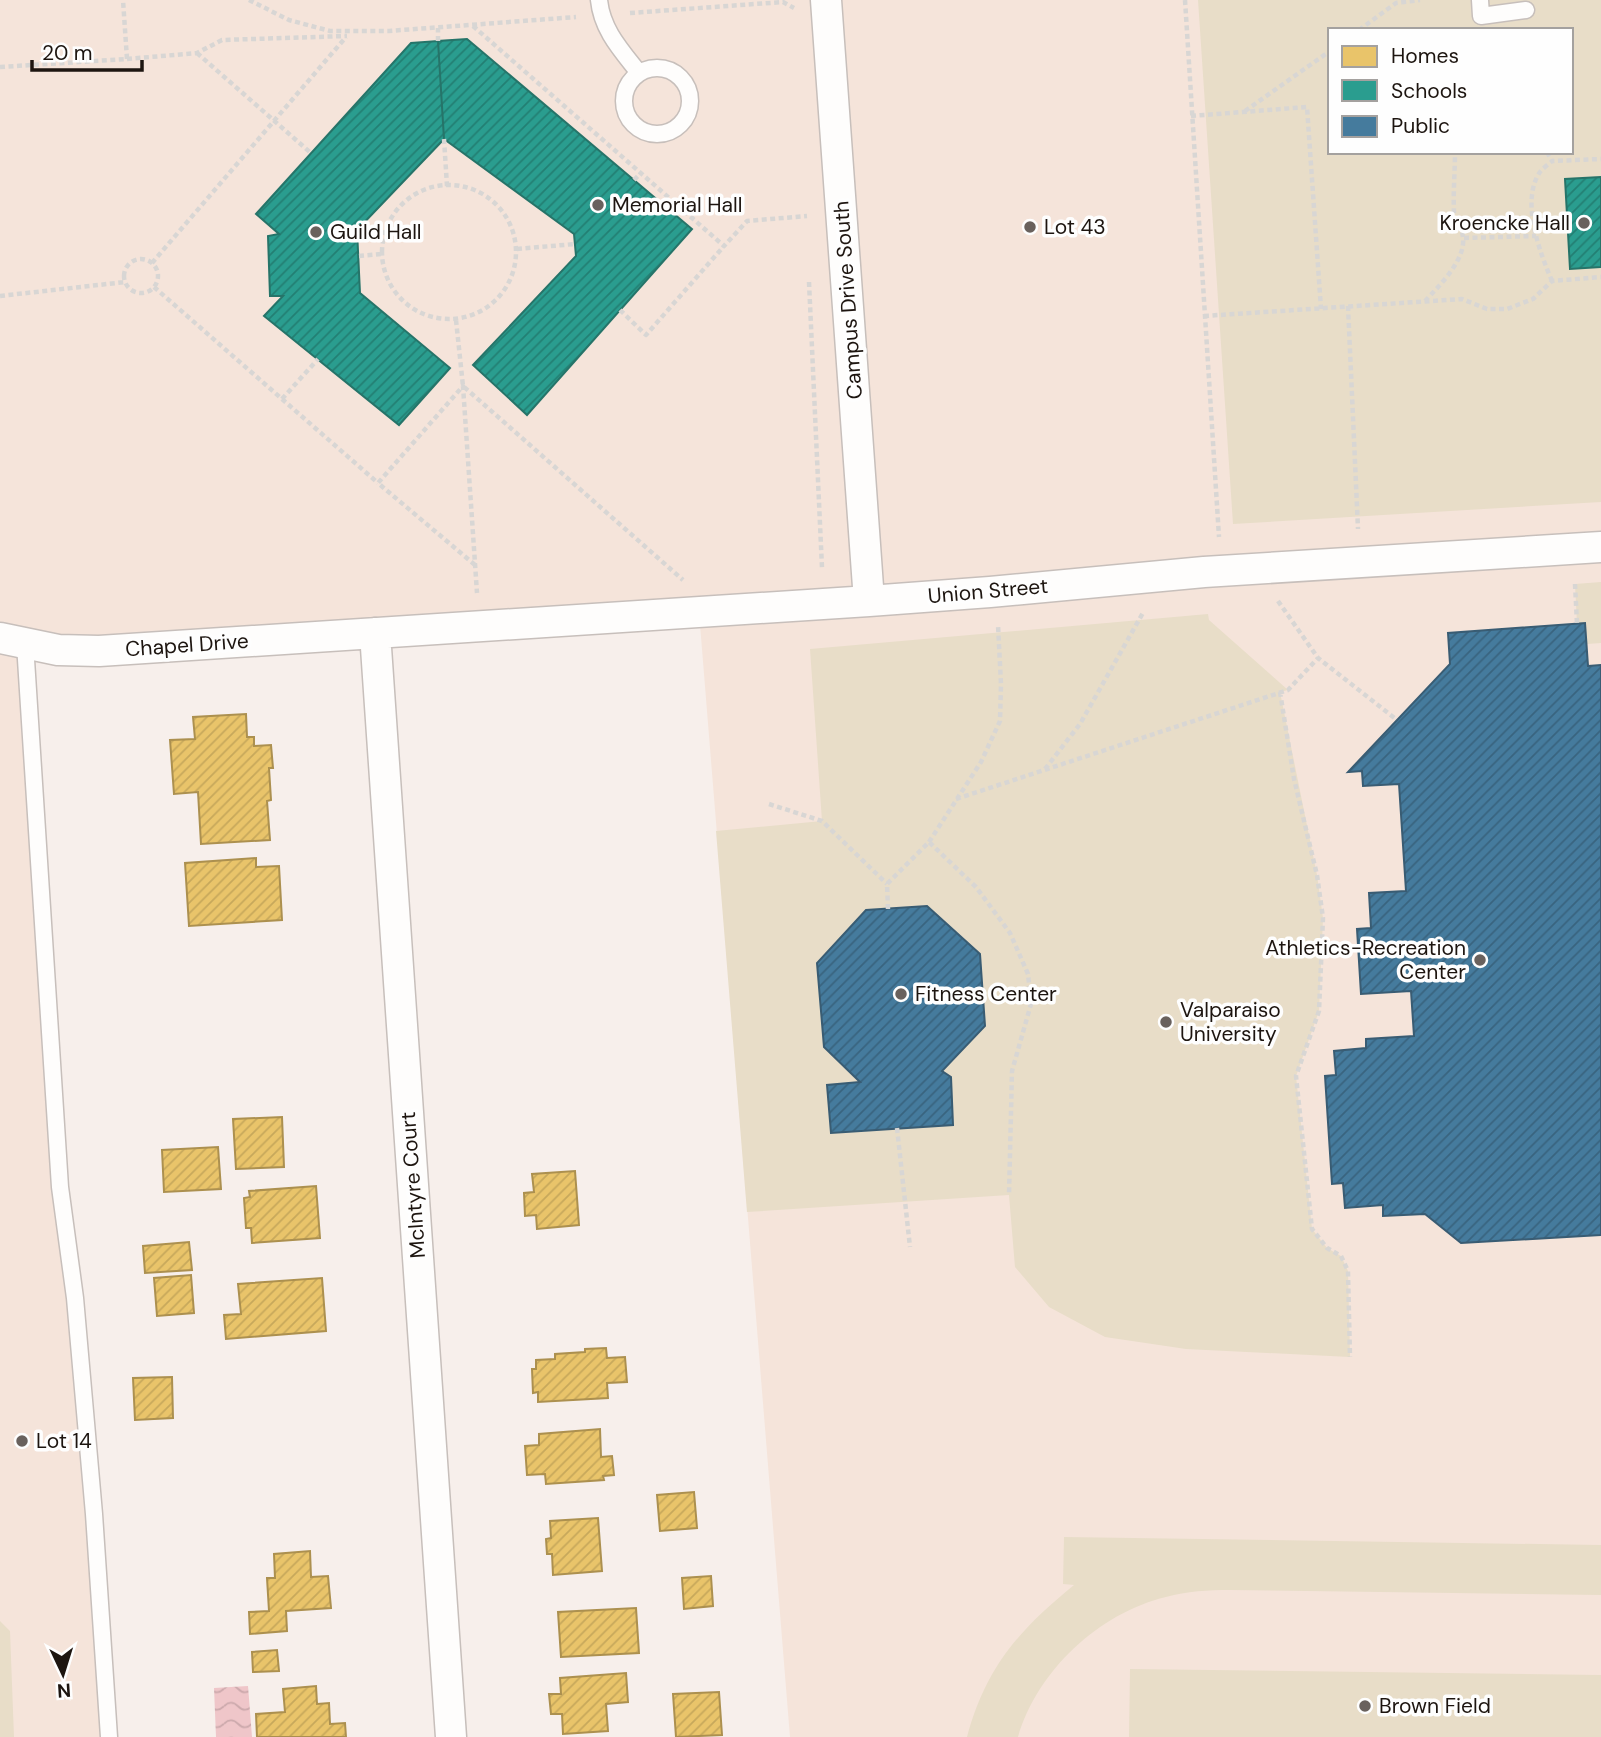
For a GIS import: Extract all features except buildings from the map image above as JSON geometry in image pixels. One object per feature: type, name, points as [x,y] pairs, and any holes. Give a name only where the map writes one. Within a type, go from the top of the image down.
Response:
[{"type":"street","name":"Campus Drive South","points":[[826,0],[869,601]]},
{"type":"street","name":"Union Street","points":[[375,633],[869,601],[1204,572],[1601,547]]},
{"type":"street","name":"Chapel Drive","points":[[12,641],[58,650],[99,651],[375,633]]},
{"type":"street","name":"McIntyre Court","points":[[375,633],[451,1737]]},
{"type":"lane","points":[[1480,0],[1481,16],[1526,10]]},
{"type":"lane","points":[[600,8],[609,34],[639,73]]},
{"type":"lane","points":[[649,68],[670,70],[687,85],[690,95],[687,116],[681,125],[661,134],[639,129],[626,112],[624,101],[631,81],[639,73],[649,68]]},
{"type":"lane","points":[[12,641],[60,1187],[75,1298],[108,1737]]},
{"type":"path","points":[[123,0],[127,59]]},
{"type":"path","points":[[248,0],[289,20],[330,31],[438,28],[600,8],[783,1],[793,7],[796,17]]},
{"type":"path","points":[[1185,0],[1219,538]]},
{"type":"path","points":[[1362,28],[1396,3],[1420,0]]},
{"type":"path","points":[[472,25],[724,246]]},
{"type":"path","points":[[438,28],[438,41]]},
{"type":"path","points":[[152,263],[351,31]]},
{"type":"path","points":[[0,67],[197,53],[222,40],[346,37]]},
{"type":"path","points":[[1244,112],[1328,52]]},
{"type":"path","points":[[197,53],[312,154]]},
{"type":"path","points":[[1191,117],[1307,107],[1321,309]]},
{"type":"path","points":[[444,139],[447,186]]},
{"type":"path","points":[[1426,301],[1448,277],[1460,256],[1464,238],[1455,218],[1455,154]]},
{"type":"path","points":[[1548,154],[1552,161]]},
{"type":"path","points":[[1552,281],[1538,249],[1533,222],[1533,195],[1539,173],[1552,161],[1601,159]]},
{"type":"path","points":[[634,180],[641,173]]},
{"type":"path","points":[[458,185],[480,192],[499,206],[512,226],[517,249],[515,269],[507,288],[494,304],[476,315],[456,320],[434,319],[413,310],[396,296],[385,276],[381,254],[384,232],[395,211],[412,195],[434,186],[458,185]]},
{"type":"path","points":[[806,202],[807,230]]},
{"type":"path","points":[[620,310],[646,335],[747,221],[807,216]]},
{"type":"path","points":[[1464,238],[1536,236]]},
{"type":"path","points":[[517,249],[575,244]]},
{"type":"path","points":[[359,256],[381,254]]},
{"type":"path","points":[[139,258],[152,263],[159,274],[158,283],[143,293],[134,292],[125,282],[125,269],[139,258]]},
{"type":"path","points":[[809,271],[822,568]]},
{"type":"path","points":[[1205,316],[1462,299],[1487,309],[1507,309],[1533,299],[1552,281],[1601,278]]},
{"type":"path","points":[[0,296],[125,282]]},
{"type":"path","points":[[154,287],[475,565]]},
{"type":"path","points":[[1348,306],[1359,533]]},
{"type":"path","points":[[456,320],[477,594]]},
{"type":"path","points":[[282,399],[318,359]]},
{"type":"path","points":[[378,483],[463,386]]},
{"type":"path","points":[[463,386],[683,580]]},
{"type":"path","points":[[1575,584],[1577,624]]},
{"type":"path","points":[[887,884],[929,842],[981,762],[1000,721],[997,620],[990,592]]},
{"type":"path","points":[[1278,600],[1318,658],[1396,720]]},
{"type":"path","points":[[1044,770],[1080,724],[1146,608]]},
{"type":"path","points":[[956,799],[1288,690],[1318,658]]},
{"type":"path","points":[[1280,692],[1294,779],[1317,876],[1323,918],[1319,1011],[1296,1076],[1312,1229],[1327,1248],[1341,1256],[1348,1271],[1350,1357]]},
{"type":"path","points":[[769,804],[822,821],[887,884],[888,908]]},
{"type":"path","points":[[929,842],[976,887],[1010,933],[1028,974],[1031,1004],[1012,1071],[1009,1195]]},
{"type":"path","points":[[897,1128],[910,1247]]},
{"type":"shaded area","name":"Valparaiso University","points":[[0,0],[1601,0],[1601,1737],[790,1737],[699,612],[17,644],[108,1737],[0,1737]]},
{"type":"shaded area","points":[[1198,0],[1601,0],[1601,502],[1233,524]]},
{"type":"shaded area","points":[[1601,582],[1601,643],[1587,644],[1585,623],[1577,624],[1575,584]]},
{"type":"shaded area","points":[[1208,614],[1209,620],[1288,690],[1280,692],[1317,875],[1323,918],[1319,1011],[1296,1076],[1312,1229],[1327,1248],[1341,1256],[1348,1271],[1350,1357],[1186,1349],[1105,1337],[1049,1307],[1015,1267],[1009,1195],[747,1212],[716,831],[822,821],[810,649]]},
{"type":"shaded area","points":[[1064,1537],[1601,1545],[1601,1595],[1230,1590],[1174,1595],[1117,1616],[1074,1648],[1040,1690],[1018,1737],[967,1737],[984,1690],[1007,1652],[1037,1618],[1074,1585],[1063,1584]]},
{"type":"shaded area","points":[[0,1621],[10,1631],[14,1737],[0,1737]]},
{"type":"shaded area","name":"Brown Field","points":[[1130,1669],[1601,1675],[1601,1737],[1129,1737]]},
{"type":"water","points":[[248,1686],[252,1737],[216,1737],[214,1688]]},
{"type":"place","name":"Memorial Hall","points":[[598,205]]},
{"type":"place","name":"Kroencke Hall","points":[[1584,223]]},
{"type":"place","name":"Lot 43","points":[[1030,227]]},
{"type":"place","name":"Guild Hall","points":[[316,232]]},
{"type":"place","name":"Athletics-Recreation Center","points":[[1480,960]]},
{"type":"place","name":"Fitness Center","points":[[901,994]]},
{"type":"place","name":"Valparaiso University","points":[[1166,1022]]},
{"type":"place","name":"Lot 14","points":[[22,1441]]},
{"type":"place","name":"Brown Field","points":[[1365,1706]]}]
